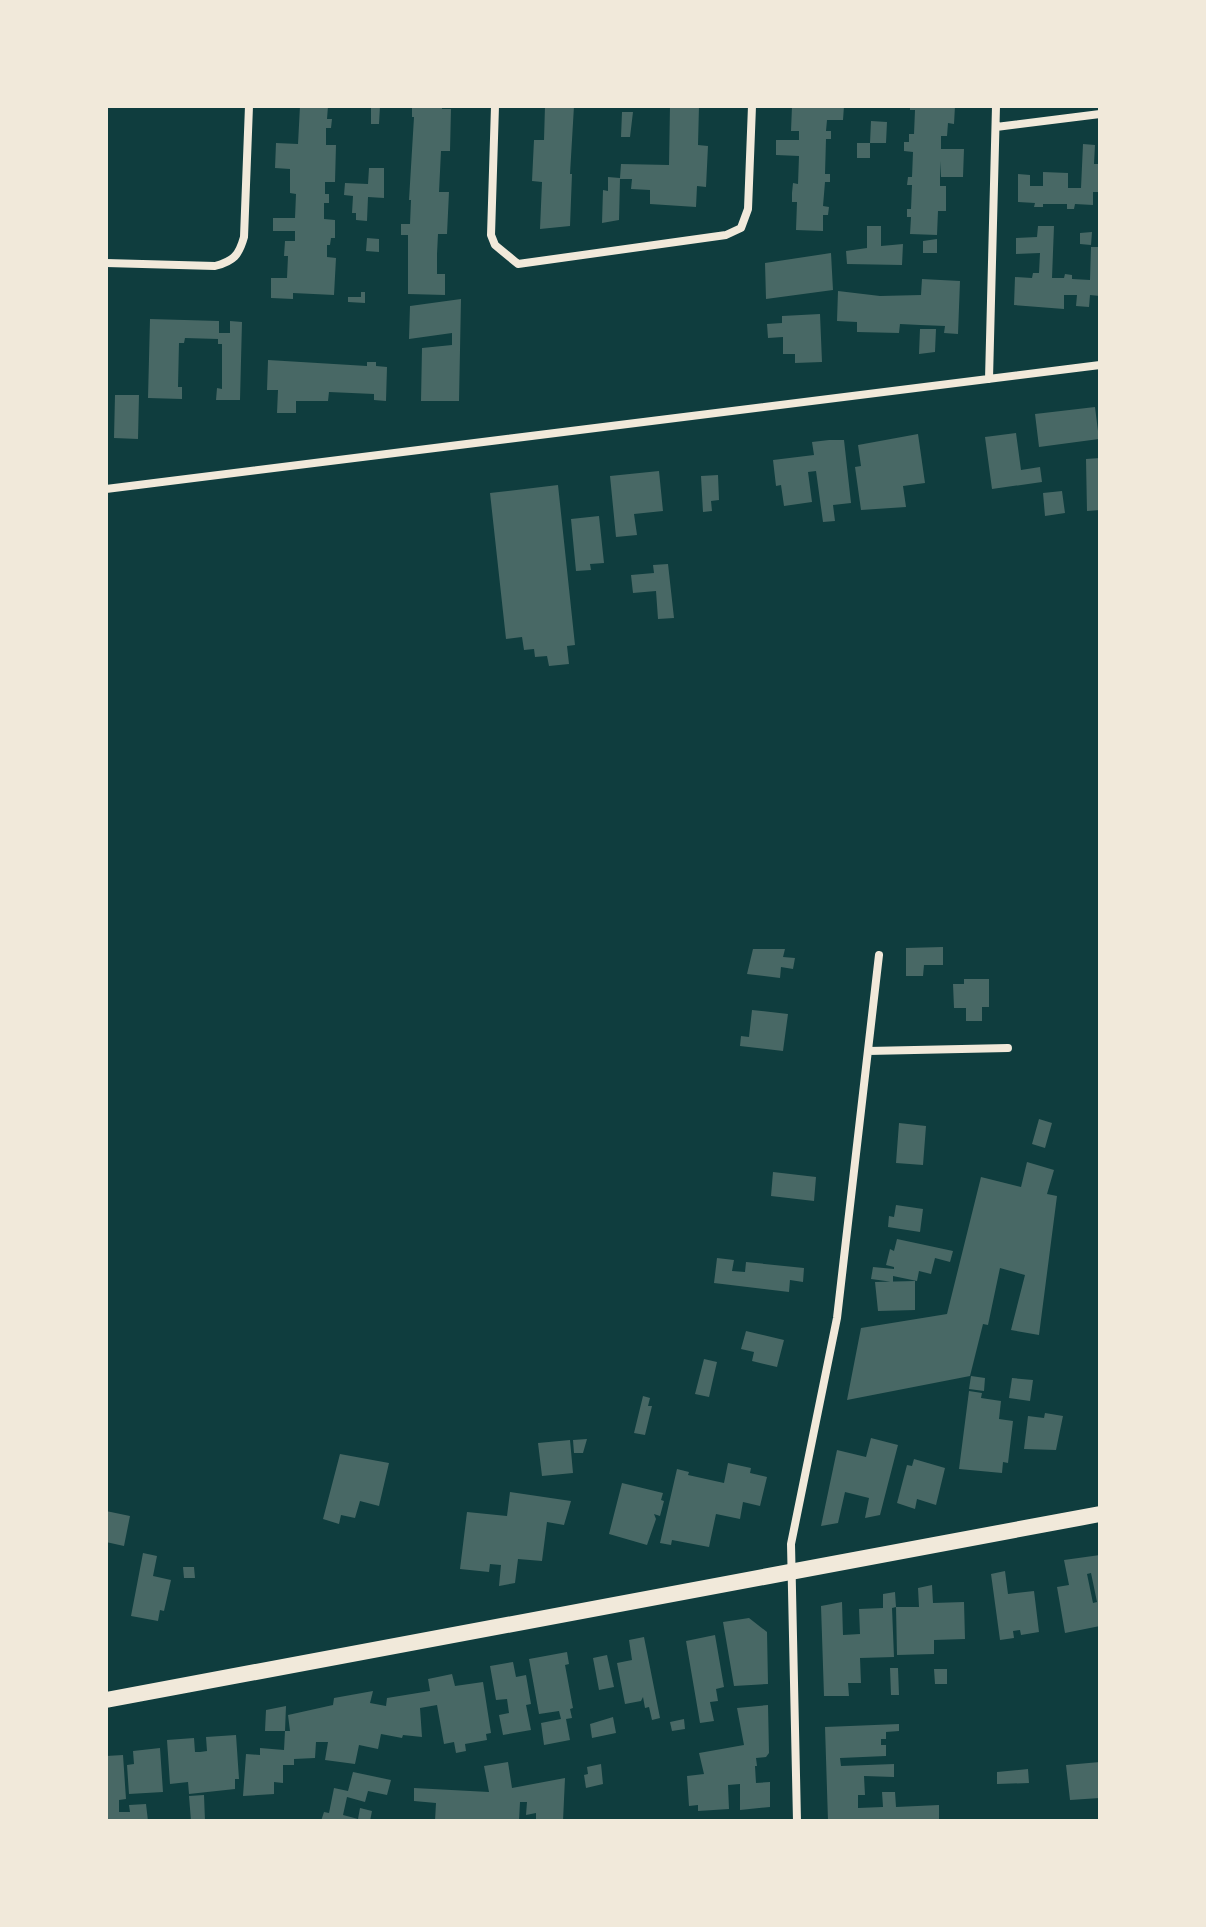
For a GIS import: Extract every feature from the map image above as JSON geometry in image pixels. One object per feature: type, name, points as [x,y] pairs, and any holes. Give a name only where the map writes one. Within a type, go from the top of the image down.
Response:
[{"type":"main road","points":[[106,1700],[1100,1514]]},
{"type":"street","points":[[106,263],[215,266],[230,262],[240,252],[244,237],[249,106]]},
{"type":"street","points":[[495,106],[491,235],[495,245],[518,264],[726,235],[741,228],[746,219],[752,106]]},
{"type":"street","points":[[989,379],[996,106]]},
{"type":"street","points":[[996,127],[1100,114]]},
{"type":"street","points":[[106,489],[1100,365]]},
{"type":"street","points":[[797,1821],[791,1544],[837,1318],[879,955]]},
{"type":"street","points":[[868,1051],[1008,1048]]},
{"type":"building","points":[[300,106],[328,106],[327,119],[332,119],[331,128],[326,128],[326,145],[336,145],[335,182],[325,182],[329,203],[324,203],[324,219],[335,220],[335,238],[331,238],[330,245],[327,245],[327,257],[336,258],[334,295],[293,293],[293,299],[271,298],[271,278],[287,278],[285,241],[295,241],[295,231],[273,231],[273,218],[295,218],[296,194],[290,193],[290,169],[275,168],[276,143],[298,144]]},
{"type":"building","points":[[371,106],[380,106],[379,124],[371,124]]},
{"type":"building","points":[[412,106],[451,109],[450,151],[441,151],[439,192],[449,192],[447,234],[438,234],[437,254],[437,274],[445,274],[445,295],[408,294],[408,235],[401,235],[401,224],[410,224]]},
{"type":"building","points":[[545,106],[574,106],[570,226],[540,229],[542,182],[532,181],[534,140],[544,140]]},
{"type":"building","points":[[670,106],[699,106],[698,145],[708,146],[706,187],[697,186],[696,207],[650,204],[650,190],[631,189],[632,179],[620,179],[619,220],[602,223],[603,190],[608,191],[608,177],[620,178],[621,164],[669,165]]},
{"type":"building","points":[[792,106],[844,106],[843,120],[827,120],[826,131],[831,131],[831,139],[826,139],[825,174],[830,174],[830,182],[825,182],[823,206],[829,207],[828,215],[823,215],[823,231],[796,230],[797,202],[792,202],[792,193],[793,183],[798,184],[799,156],[776,155],[776,140],[799,140],[799,131],[791,131]]},
{"type":"building","points":[[910,106],[955,106],[954,124],[948,123],[947,136],[941,136],[941,149],[964,149],[963,177],[941,177],[940,161],[940,186],[946,186],[946,211],[938,211],[937,235],[910,234],[911,217],[907,217],[907,209],[911,209],[912,185],[907,185],[908,177],[912,177],[913,152],[904,151],[904,142],[909,142],[909,134],[914,134],[915,110],[910,110]]},
{"type":"building","points":[[622,112],[633,112],[630,137],[621,137]]},
{"type":"building","points":[[871,121],[887,122],[886,143],[870,143]]},
{"type":"building","points":[[857,143],[870,143],[870,158],[857,158]]},
{"type":"building","points":[[1083,144],[1095,145],[1094,164],[1100,164],[1100,192],[1093,192],[1093,205],[1075,204],[1074,209],[1067,209],[1067,204],[1034,207],[1035,203],[1018,202],[1018,174],[1030,175],[1030,186],[1043,186],[1043,172],[1068,173],[1068,188],[1081,188]]},
{"type":"building","points":[[369,168],[384,168],[384,198],[368,197],[367,221],[356,220],[356,213],[352,213],[353,196],[344,195],[345,183],[368,184]]},
{"type":"building","points":[[867,226],[881,226],[881,246],[903,244],[902,265],[847,264],[846,251],[867,248]]},
{"type":"building","points":[[1038,226],[1054,226],[1052,278],[1064,278],[1065,274],[1072,275],[1072,279],[1090,280],[1091,247],[1100,247],[1100,296],[1090,295],[1089,307],[1076,306],[1077,295],[1064,295],[1064,309],[1014,305],[1015,277],[1032,278],[1033,273],[1039,273],[1040,253],[1016,254],[1016,238],[1037,237]]},
{"type":"building","points":[[1092,232],[1091,245],[1080,244],[1080,233]]},
{"type":"building","points":[[367,238],[379,239],[379,252],[366,251]]},
{"type":"building","points":[[937,239],[937,253],[923,253],[923,241]]},
{"type":"building","points":[[831,253],[833,290],[766,299],[765,263]]},
{"type":"building","points":[[922,279],[960,281],[958,334],[944,333],[945,326],[900,324],[899,333],[857,332],[857,322],[837,321],[838,291],[880,296],[921,295]]},
{"type":"building","points":[[361,292],[365,292],[365,303],[348,302],[348,297],[361,297]]},
{"type":"building","points":[[461,299],[459,401],[421,401],[422,348],[452,345],[452,333],[409,339],[410,306]]},
{"type":"building","points":[[820,314],[822,362],[795,363],[795,354],[783,354],[783,337],[768,338],[767,324],[782,323],[782,316]]},
{"type":"building","points":[[150,319],[219,321],[219,333],[230,333],[230,321],[242,322],[240,400],[216,400],[217,388],[222,389],[222,344],[218,344],[218,339],[185,338],[184,343],[179,343],[178,387],[182,387],[182,399],[148,398]]},
{"type":"building","points":[[920,329],[936,329],[935,352],[919,354]]},
{"type":"building","points":[[268,360],[367,366],[367,362],[376,362],[376,366],[387,367],[386,401],[374,400],[374,394],[329,392],[328,401],[296,401],[296,413],[277,413],[278,390],[267,390]]},
{"type":"building","points":[[115,395],[139,395],[138,439],[114,438]]},
{"type":"building","points":[[1095,407],[1099,439],[1039,447],[1035,414]]},
{"type":"building","points":[[1016,433],[1021,470],[1040,467],[1042,482],[992,489],[985,437]]},
{"type":"building","points":[[918,434],[925,483],[903,486],[906,507],[861,510],[855,467],[861,466],[858,445]]},
{"type":"building","points":[[844,440],[851,503],[833,505],[835,521],[823,522],[816,471],[808,472],[812,502],[784,506],[781,485],[776,486],[773,460],[814,455],[812,442]]},
{"type":"building","points":[[1100,458],[1100,510],[1087,511],[1086,459]]},
{"type":"building","points":[[659,471],[663,511],[634,514],[637,535],[616,537],[610,476]]},
{"type":"building","points":[[718,475],[719,500],[711,501],[712,511],[703,512],[701,476]]},
{"type":"building","points":[[558,485],[575,645],[567,646],[569,664],[549,666],[547,656],[535,657],[534,649],[524,650],[522,637],[506,639],[490,493]]},
{"type":"building","points":[[1062,491],[1065,513],[1045,516],[1043,493]]},
{"type":"building","points":[[599,516],[604,563],[590,564],[591,570],[576,571],[571,519]]},
{"type":"building","points":[[668,564],[674,618],[658,619],[656,591],[633,593],[631,575],[654,573],[653,565]]},
{"type":"building","points":[[943,947],[943,965],[924,965],[923,976],[906,976],[906,948]]},
{"type":"building","points":[[753,949],[785,949],[783,957],[795,958],[793,969],[781,967],[780,978],[747,974]]},
{"type":"building","points":[[964,979],[989,979],[989,1007],[982,1007],[982,1021],[966,1021],[966,1008],[954,1008],[953,984],[964,984]]},
{"type":"building","points":[[752,1010],[788,1014],[783,1051],[740,1046],[741,1036],[749,1037]]},
{"type":"building","points":[[1039,1119],[1052,1123],[1045,1148],[1032,1144]]},
{"type":"building","points":[[899,1123],[926,1126],[923,1165],[896,1163]]},
{"type":"building","points":[[1027,1162],[1054,1170],[1047,1194],[1057,1196],[1039,1335],[1011,1330],[1025,1275],[1000,1268],[988,1325],[983,1324],[970,1376],[847,1400],[861,1328],[947,1314],[981,1177],[1021,1187]]},
{"type":"building","points":[[773,1172],[816,1177],[814,1201],[771,1196]]},
{"type":"building","points":[[896,1205],[923,1209],[920,1232],[888,1227],[889,1216],[894,1217]]},
{"type":"building","points":[[897,1239],[953,1251],[950,1262],[935,1258],[931,1274],[919,1271],[917,1281],[893,1276],[893,1282],[871,1279],[873,1267],[894,1269],[886,1265],[890,1249],[894,1251]]},
{"type":"building","points":[[717,1258],[734,1260],[732,1271],[745,1272],[746,1262],[804,1268],[803,1282],[790,1280],[789,1292],[714,1283]]},
{"type":"building","points":[[915,1281],[915,1310],[878,1311],[875,1282]]},
{"type":"building","points":[[746,1331],[784,1340],[777,1367],[752,1361],[754,1352],[741,1349]]},
{"type":"building","points":[[704,1359],[717,1362],[709,1397],[695,1394]]},
{"type":"building","points":[[971,1376],[985,1378],[984,1391],[969,1389]]},
{"type":"building","points":[[1012,1378],[1033,1380],[1030,1401],[1009,1398]]},
{"type":"building","points":[[969,1391],[982,1393],[981,1398],[1001,1401],[999,1419],[1013,1421],[1008,1463],[1003,1462],[1002,1473],[959,1469]]},
{"type":"building","points":[[643,1396],[650,1398],[648,1406],[652,1406],[645,1435],[634,1433]]},
{"type":"building","points":[[1045,1413],[1063,1416],[1056,1450],[1024,1449],[1028,1416],[1044,1418]]},
{"type":"building","points":[[871,1438],[898,1445],[880,1515],[865,1518],[869,1498],[845,1492],[838,1523],[821,1526],[837,1450],[866,1457]]},
{"type":"building","points":[[587,1439],[583,1453],[574,1453],[573,1440]]},
{"type":"building","points":[[570,1440],[573,1473],[542,1476],[538,1443]]},
{"type":"building","points":[[340,1454],[389,1463],[379,1506],[360,1501],[355,1518],[341,1515],[339,1524],[323,1519]]},
{"type":"building","points":[[914,1459],[945,1468],[936,1505],[917,1499],[915,1509],[897,1503],[907,1465],[912,1466]]},
{"type":"building","points":[[728,1463],[751,1468],[750,1473],[767,1477],[760,1506],[743,1502],[740,1519],[716,1514],[709,1547],[672,1540],[671,1545],[660,1543],[677,1469],[689,1472],[688,1475],[724,1483]]},
{"type":"building","points":[[622,1483],[663,1493],[660,1516],[654,1514],[656,1519],[647,1545],[609,1534]]},
{"type":"building","points":[[510,1492],[571,1501],[564,1525],[547,1522],[542,1561],[518,1559],[515,1583],[499,1586],[501,1565],[490,1564],[489,1572],[460,1569],[467,1512],[507,1516]]},
{"type":"building","points":[[106,1511],[130,1516],[124,1546],[106,1542]]},
{"type":"building","points":[[143,1553],[157,1556],[153,1576],[171,1580],[164,1611],[160,1610],[158,1621],[131,1616]]},
{"type":"building","points":[[1100,1555],[1100,1626],[1065,1633],[1057,1587],[1069,1585],[1064,1560]],"holes":[[[1091,1573],[1097,1602],[1093,1603],[1087,1574]]]},
{"type":"building","points":[[183,1567],[194,1567],[195,1578],[184,1578]]},
{"type":"building","points":[[1005,1571],[1008,1594],[1034,1591],[1039,1632],[1021,1635],[1020,1630],[1013,1631],[1014,1638],[1000,1640],[991,1574]]},
{"type":"building","points":[[932,1585],[933,1603],[964,1602],[965,1639],[934,1640],[934,1654],[897,1655],[896,1607],[919,1607],[918,1588]]},
{"type":"building","points":[[895,1592],[896,1607],[892,1608],[894,1657],[860,1658],[861,1683],[848,1683],[849,1696],[824,1696],[821,1606],[842,1602],[843,1635],[860,1634],[859,1609],[883,1608],[883,1594]]},
{"type":"building","points":[[749,1618],[767,1632],[768,1684],[734,1686],[723,1622]]},
{"type":"building","points":[[715,1635],[724,1687],[716,1689],[718,1701],[710,1702],[714,1721],[700,1723],[686,1641]]},
{"type":"building","points":[[644,1637],[660,1718],[652,1720],[643,1697],[641,1701],[625,1704],[617,1663],[632,1660],[629,1640]]},
{"type":"building","points":[[567,1652],[569,1664],[565,1665],[573,1708],[570,1709],[572,1718],[566,1719],[570,1740],[544,1745],[541,1723],[561,1719],[559,1711],[539,1714],[529,1659]]},
{"type":"building","points":[[607,1655],[614,1687],[599,1690],[593,1658]]},
{"type":"building","points":[[513,1662],[516,1677],[526,1675],[531,1704],[526,1705],[531,1730],[503,1735],[499,1715],[509,1713],[507,1699],[496,1700],[490,1666]]},
{"type":"building","points":[[890,1668],[898,1668],[899,1695],[891,1695]]},
{"type":"building","points":[[934,1669],[947,1669],[947,1684],[935,1684]]},
{"type":"building","points":[[452,1674],[455,1686],[483,1682],[491,1733],[486,1734],[487,1740],[465,1744],[466,1751],[456,1753],[454,1742],[444,1744],[437,1705],[420,1708],[422,1737],[403,1735],[402,1738],[381,1734],[378,1749],[359,1745],[355,1764],[325,1760],[328,1742],[316,1742],[315,1758],[294,1759],[294,1765],[283,1765],[283,1783],[274,1782],[274,1794],[243,1796],[246,1754],[260,1755],[260,1748],[284,1750],[285,1731],[290,1731],[288,1715],[333,1705],[334,1698],[373,1691],[370,1703],[386,1706],[387,1698],[430,1691],[428,1679]]},
{"type":"building","points":[[768,1705],[769,1753],[766,1757],[756,1758],[755,1766],[756,1783],[770,1782],[770,1807],[740,1810],[740,1784],[728,1785],[729,1809],[698,1811],[698,1805],[689,1806],[687,1776],[704,1774],[699,1753],[744,1745],[737,1708]]},
{"type":"building","points":[[286,1706],[285,1731],[265,1731],[266,1710]]},
{"type":"building","points":[[613,1717],[616,1733],[592,1738],[590,1724]]},
{"type":"building","points":[[684,1719],[685,1729],[672,1731],[670,1722]]},
{"type":"building","points":[[899,1724],[899,1731],[886,1732],[886,1739],[881,1739],[881,1745],[886,1745],[886,1756],[840,1758],[841,1766],[894,1764],[894,1777],[864,1776],[865,1795],[858,1795],[858,1808],[883,1807],[882,1792],[895,1792],[896,1807],[939,1805],[939,1821],[828,1821],[825,1727]]},
{"type":"building","points":[[236,1735],[239,1779],[235,1779],[235,1789],[189,1794],[188,1782],[170,1784],[167,1740],[194,1738],[195,1752],[200,1752],[207,1751],[206,1737]]},
{"type":"building","points":[[160,1748],[163,1792],[129,1794],[127,1765],[134,1764],[133,1751]]},
{"type":"building","points":[[123,1755],[126,1799],[119,1800],[119,1812],[130,1812],[129,1805],[146,1804],[148,1821],[106,1821],[106,1756]]},
{"type":"building","points":[[508,1762],[512,1788],[565,1778],[563,1821],[536,1821],[536,1813],[526,1815],[527,1802],[520,1802],[519,1821],[435,1821],[436,1803],[414,1801],[414,1788],[489,1792],[484,1766]]},
{"type":"building","points":[[1100,1762],[1100,1798],[1070,1800],[1066,1765]]},
{"type":"building","points":[[601,1764],[603,1784],[586,1788],[584,1775],[588,1774],[587,1767]]},
{"type":"building","points":[[1028,1769],[1029,1783],[997,1784],[997,1772]]},
{"type":"building","points":[[353,1772],[391,1780],[387,1795],[368,1791],[365,1802],[347,1797],[343,1815],[358,1819],[360,1808],[372,1811],[370,1821],[321,1821],[324,1812],[329,1813],[334,1788],[348,1791]]},
{"type":"building","points":[[204,1795],[205,1821],[191,1821],[189,1796]]}]
